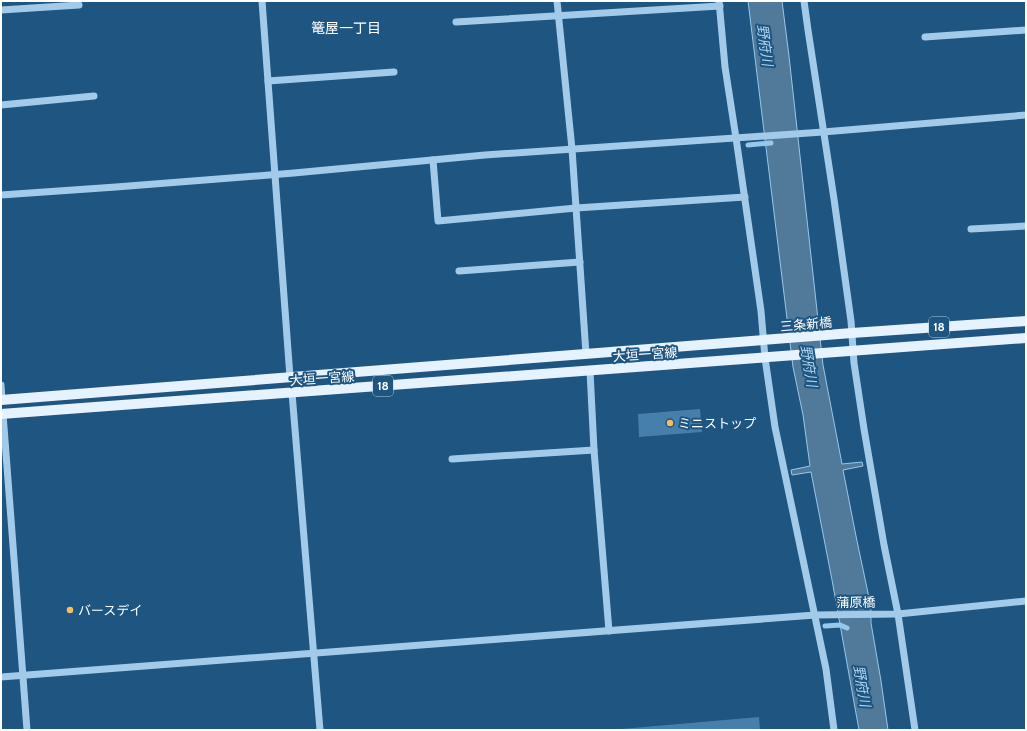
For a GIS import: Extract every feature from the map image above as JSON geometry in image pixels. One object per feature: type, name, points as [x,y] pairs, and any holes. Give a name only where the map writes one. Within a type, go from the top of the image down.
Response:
[{"type":"main road","name":"18","points":[[852,333],[1026,321]]},
{"type":"main road","name":"三条新橋","points":[[763,340],[852,333]]},
{"type":"main road","name":"18","points":[[765,358],[1026,338]]},
{"type":"main road","name":"大垣一宮線","points":[[2,400],[763,340]]},
{"type":"main road","name":"大垣一宮線","points":[[2,414],[765,358]]},
{"type":"street","points":[[262,1],[290,377]]},
{"type":"street","points":[[557,1],[572,149],[586,354]]},
{"type":"street","points":[[804,1],[834,199],[864,429],[884,545],[898,614],[915,730]]},
{"type":"street","points":[[456,22],[558,16],[719,3],[725,67],[761,311],[765,358],[775,427],[826,669],[834,730]]},
{"type":"street","points":[[1,10],[79,5]]},
{"type":"street","points":[[925,37],[1026,30]]},
{"type":"street","points":[[268,81],[394,72]]},
{"type":"street","points":[[1,105],[94,96]]},
{"type":"street","points":[[1,195],[275,174],[485,155],[823,132],[1026,115]]},
{"type":"street","points":[[433,160],[438,222],[576,208],[745,197]]},
{"type":"street","points":[[971,229],[1026,226]]},
{"type":"street","points":[[458,271],[580,262]]},
{"type":"street","points":[[590,371],[594,450],[609,631]]},
{"type":"street","points":[[1,385],[2,400]]},
{"type":"street","points":[[292,393],[320,730]]},
{"type":"street","points":[[2,414],[27,730]]},
{"type":"street","points":[[452,459],[594,450]]},
{"type":"street","name":"蒲原橋","points":[[1,677],[815,615],[898,614],[1026,601]]},
{"type":"water","name":"野府川","points":[[748,1],[782,1],[823,365],[842,464],[862,462],[863,466],[843,470],[871,607],[871,623],[888,730],[859,730],[811,472],[792,475],[791,470],[810,466],[803,415],[793,367]]},
{"type":"building","name":"ミニストップ","points":[[700,409],[702,432],[639,437],[638,414]]},
{"type":"building","points":[[759,717],[760,730],[621,730],[621,729]]},
{"type":"waterway","points":[[748,145],[771,143]]},
{"type":"waterway","points":[[825,626],[840,625],[847,628]]},
{"type":"place","name":"ミニストップ","points":[[670,423]]},
{"type":"place","name":"バースデイ","points":[[70,610]]},
{"type":"district","name":"篭屋一丁目","points":[[346,28]]}]
